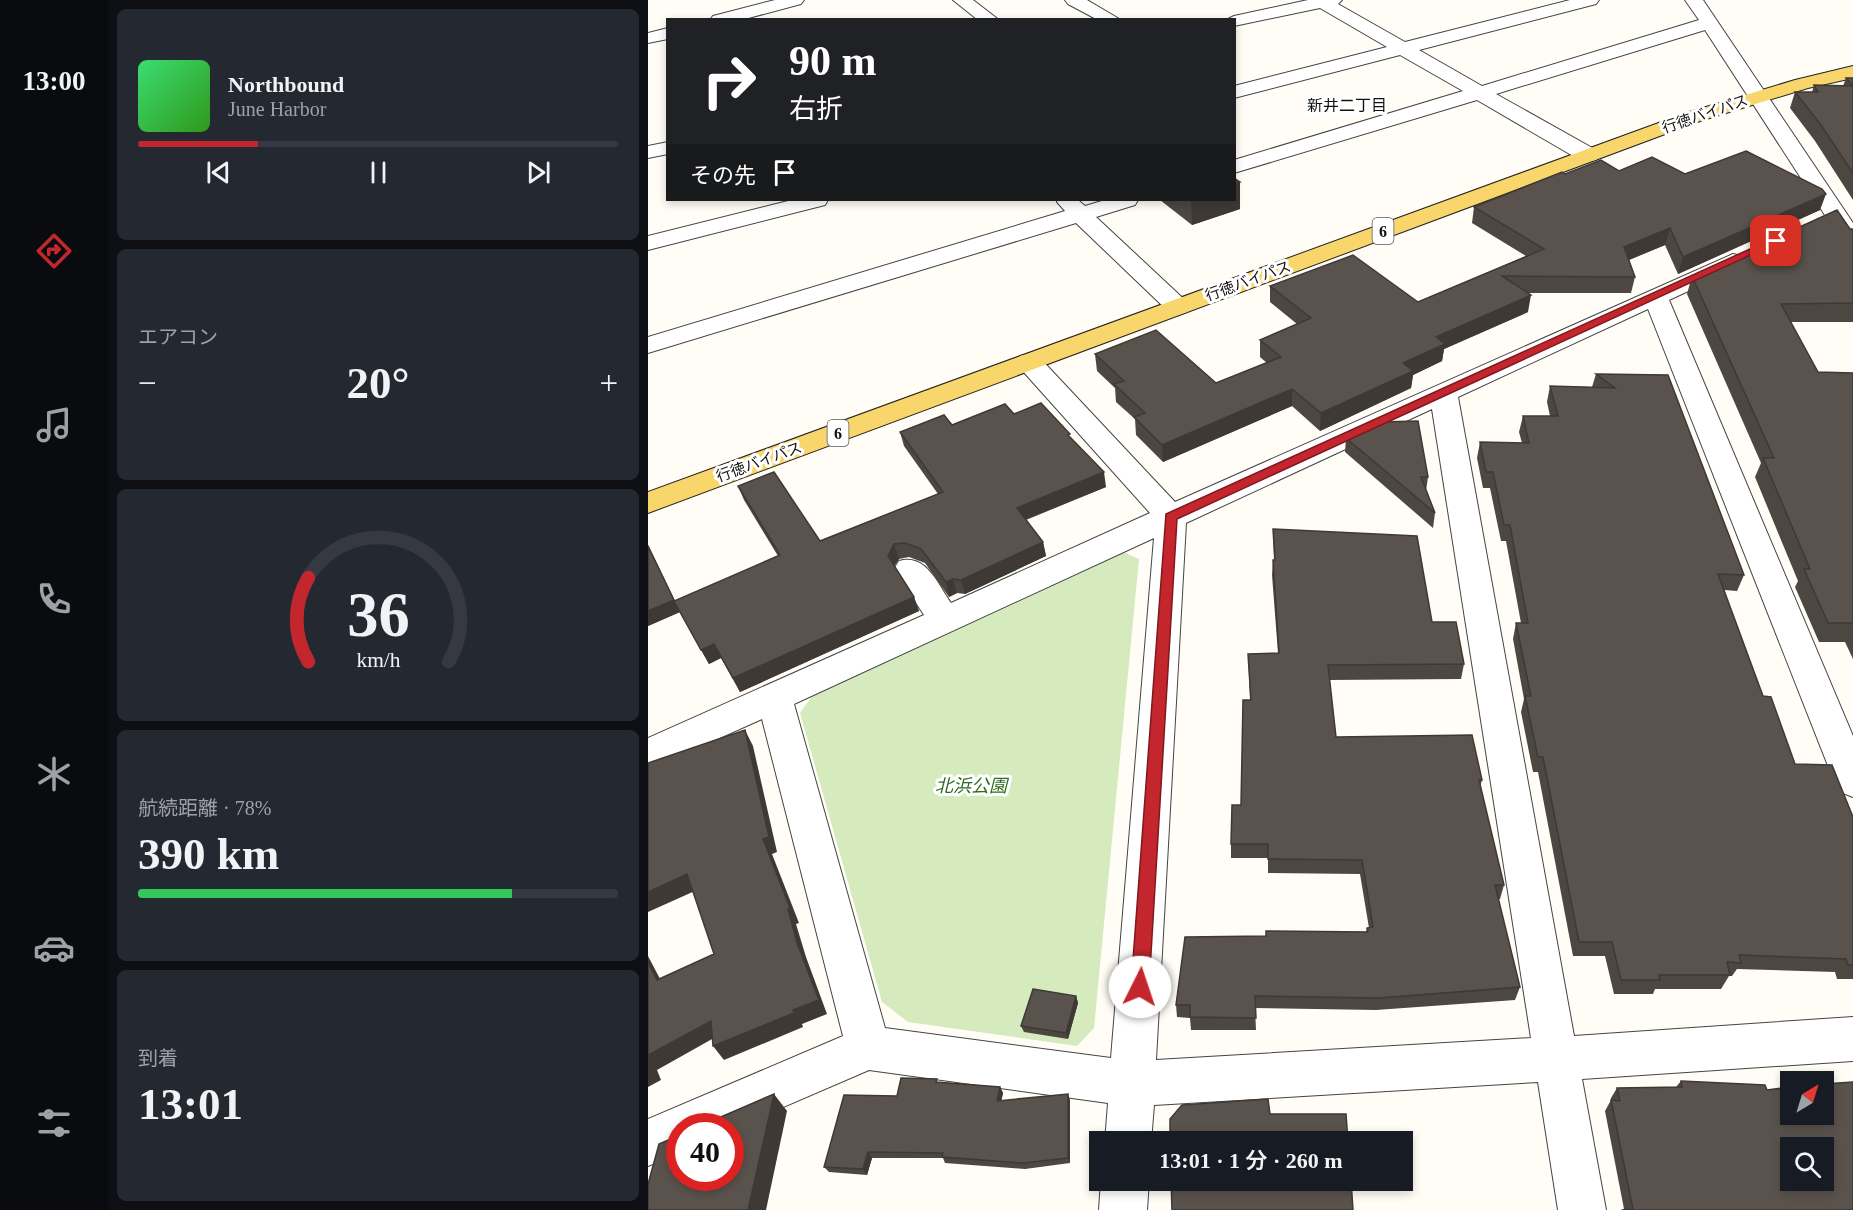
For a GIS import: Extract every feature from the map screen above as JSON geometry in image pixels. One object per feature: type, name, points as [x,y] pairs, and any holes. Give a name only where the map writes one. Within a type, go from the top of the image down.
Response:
[{"type":"main road","name":"行徳バイパス","points":[[648,503],[1588,155],[1757,97],[1853,72]]},
{"type":"street","points":[[723,13],[795,0]]},
{"type":"street","points":[[962,0],[987,18]]},
{"type":"street","points":[[1074,0],[1108,18]]},
{"type":"street","points":[[1236,91],[1590,0]]},
{"type":"street","points":[[1694,0],[1757,97],[1826,218],[1853,240]]},
{"type":"street","points":[[1236,21],[1325,1],[1588,155]]},
{"type":"street","points":[[1236,166],[1709,23]]},
{"type":"street","points":[[648,39],[666,34]]},
{"type":"street","points":[[648,152],[666,148]]},
{"type":"street","points":[[648,243],[813,201]]},
{"type":"street","points":[[648,345],[1073,207],[1119,201]]},
{"type":"street","points":[[1073,207],[1178,307]]},
{"type":"street","points":[[648,755],[1761,248]]},
{"type":"street","points":[[1655,296],[1853,782]]},
{"type":"street","points":[[1029,362],[1171,517],[1129,1131]]},
{"type":"street","points":[[1443,393],[1582,1210]]},
{"type":"street","points":[[910,570],[945,621]]},
{"type":"street","points":[[774,698],[868,1048]]},
{"type":"street","points":[[716,1113],[868,1048],[1133,1084],[1853,1039]]},
{"type":"street","points":[[648,1143],[666,1136]]},
{"type":"street","points":[[1123,1210],[1124,1191]]},
{"type":"green space","name":"北浜公園","points":[[1123,552],[1139,559],[1094,1028],[1077,1046],[908,1022],[882,1002],[800,713],[812,696]]},
{"type":"building","points":[[1846,78],[1853,78],[1853,86]]},
{"type":"building","points":[[1814,85],[1853,86],[1853,173],[1821,125],[1795,92],[1818,92]]},
{"type":"building","points":[[1746,151],[1822,189],[1826,194],[1683,257],[1670,228],[1624,247],[1635,277],[1502,276],[1531,295],[1436,337],[1445,344],[1403,363],[1413,371],[1321,413],[1292,389],[1162,445],[1134,417],[1145,413],[1114,384],[1124,381],[1095,354],[1156,330],[1216,383],[1281,357],[1260,340],[1311,318],[1270,286],[1353,255],[1418,302],[1544,249],[1474,207],[1562,172],[1565,174],[1601,160],[1619,171],[1652,157],[1685,174]]},
{"type":"building","points":[[1837,210],[1850,229],[1853,229],[1853,303],[1781,304],[1818,372],[1853,373],[1853,623],[1828,623],[1804,569],[1810,569],[1763,458],[1774,458],[1692,276]]},
{"type":"building","points":[[1596,374],[1668,375],[1744,575],[1718,574],[1763,696],[1771,697],[1795,764],[1832,765],[1853,817],[1853,965],[1848,965],[1846,959],[1739,955],[1741,963],[1727,962],[1730,975],[1659,975],[1660,980],[1621,980],[1612,942],[1579,942],[1543,757],[1538,757],[1525,696],[1531,696],[1516,623],[1528,623],[1510,525],[1504,525],[1493,472],[1486,472],[1480,442],[1529,443],[1523,416],[1558,416],[1550,386],[1615,388]]},
{"type":"building","points":[[1041,403],[1104,472],[1017,508],[1043,542],[961,580],[953,579],[946,582],[921,549],[905,543],[894,544],[888,556],[914,597],[733,678],[714,644],[701,650],[674,601],[780,555],[738,486],[774,472],[820,541],[943,492],[900,432],[944,415],[952,425],[1005,404],[1014,414]]},
{"type":"building","points":[[1418,421],[1428,477],[1421,477],[1435,513],[1346,438],[1379,422]]},
{"type":"building","points":[[1273,529],[1417,536],[1432,622],[1456,622],[1464,664],[1328,665],[1336,737],[1472,735],[1482,780],[1479,780],[1504,885],[1495,885],[1520,987],[1379,998],[1255,996],[1256,1018],[1190,1017],[1190,1005],[1176,1005],[1185,937],[1266,936],[1266,931],[1368,932],[1367,928],[1373,927],[1362,860],[1268,859],[1268,844],[1231,844],[1232,805],[1241,805],[1243,700],[1251,700],[1248,654],[1279,653]]},
{"type":"building","points":[[648,546],[674,600],[648,611]]},
{"type":"building","points":[[745,730],[769,837],[763,839],[790,908],[788,909],[797,943],[819,1000],[793,1010],[794,1013],[713,1046],[711,1021],[648,1055],[648,963],[657,980],[714,954],[687,874],[648,892],[648,763]]},
{"type":"building","points":[[1033,989],[1076,996],[1066,1033],[1021,1026]]},
{"type":"building","points":[[901,1078],[937,1079],[936,1082],[1000,1087],[997,1101],[1068,1094],[1068,1158],[1023,1163],[942,1157],[943,1153],[868,1152],[863,1169],[824,1167],[844,1095],[897,1096]]},
{"type":"building","points":[[1681,1081],[1765,1085],[1767,1090],[1780,1088],[1780,1125],[1834,1125],[1834,1083],[1853,1082],[1853,1210],[1622,1210],[1633,1209],[1611,1100],[1620,1101],[1617,1088],[1682,1087]]},
{"type":"building","points":[[774,1094],[748,1210],[648,1210],[648,1184],[659,1144],[666,1141],[666,1191],[744,1191],[744,1113],[730,1113]]},
{"type":"building","points":[[1268,1099],[1270,1114],[1346,1114],[1347,1131],[1170,1131],[1170,1119],[1182,1105]]},
{"type":"building","points":[[1171,1191],[1352,1191],[1353,1210],[1172,1210]]},
{"type":"district","name":"新井二丁目","points":[[1347,105]]},
{"type":"route","points":[[1140,987],[1171,517],[1776,241]]}]
